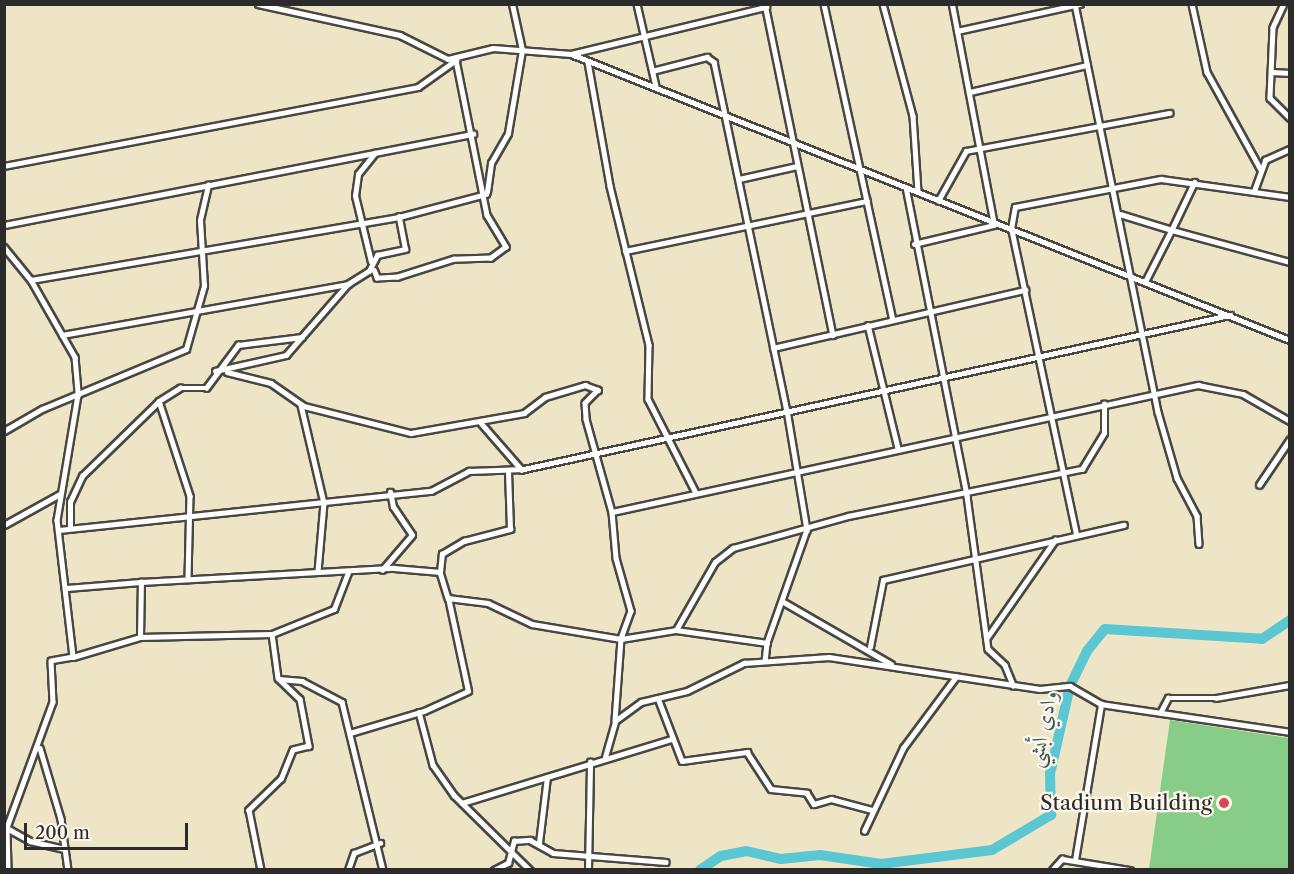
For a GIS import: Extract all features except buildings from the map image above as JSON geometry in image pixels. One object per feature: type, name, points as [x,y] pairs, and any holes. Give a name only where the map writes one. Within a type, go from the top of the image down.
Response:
[{"type":"street","points":[[258,4],[400,35],[427,52],[456,60]]},
{"type":"street","points":[[486,194],[491,163],[508,133],[522,50],[512,4]]},
{"type":"street","points":[[638,4],[656,86]]},
{"type":"street","points":[[824,4],[861,167],[892,320]]},
{"type":"street","points":[[883,4],[913,116],[918,192]]},
{"type":"street","points":[[952,4],[994,225]]},
{"type":"street","points":[[1192,4],[1207,72],[1261,170]]},
{"type":"street","points":[[1284,4],[1273,28],[1270,98],[1290,118]]},
{"type":"street","points":[[957,31],[1077,5],[1098,125],[1120,214],[1156,392],[1178,478],[1197,516],[1199,544]]},
{"type":"street","points":[[4,166],[418,87],[456,60],[482,49],[571,54],[765,6],[833,335]]},
{"type":"street","points":[[571,54],[861,167],[994,225],[1011,229],[1146,281],[1290,340]]},
{"type":"street","points":[[652,71],[711,58],[727,115],[747,225],[787,410],[807,530],[766,643],[765,661]]},
{"type":"street","points":[[374,272],[377,278],[398,277],[454,259],[491,258],[506,247],[487,215],[486,194],[456,60]]},
{"type":"street","points":[[588,62],[625,251],[649,345],[648,399],[695,491]]},
{"type":"street","points":[[970,92],[1087,65]]},
{"type":"street","points":[[1272,72],[1290,73]]},
{"type":"street","points":[[938,201],[958,160],[966,151],[1169,113]]},
{"type":"street","points":[[4,225],[473,134]]},
{"type":"street","points":[[1254,191],[1264,160],[1290,149]]},
{"type":"street","points":[[371,262],[355,196],[358,174],[375,153]]},
{"type":"street","points":[[739,179],[797,166]]},
{"type":"street","points":[[1146,281],[1195,182]]},
{"type":"street","points":[[1076,534],[1011,229],[1018,206],[1112,185],[1195,182],[1290,197]]},
{"type":"street","points":[[4,430],[78,395],[186,350],[204,286],[199,251],[202,200],[208,185]]},
{"type":"street","points":[[906,187],[914,244],[967,496],[986,639],[1012,685]]},
{"type":"street","points":[[31,280],[399,217],[486,194]]},
{"type":"street","points":[[625,251],[867,201]]},
{"type":"street","points":[[1120,214],[1290,262]]},
{"type":"street","points":[[228,372],[286,355],[348,284],[369,271],[377,255],[405,249],[399,217]]},
{"type":"street","points":[[914,244],[994,225]]},
{"type":"street","points":[[4,247],[31,280],[75,357],[78,395],[60,494],[59,530],[73,657]]},
{"type":"street","points":[[62,335],[348,284]]},
{"type":"street","points":[[773,348],[1025,290]]},
{"type":"street","points":[[59,530],[192,513],[324,503],[390,492],[431,490],[469,471],[522,470],[593,452],[667,438],[1143,330],[1230,315]]},
{"type":"street","points":[[868,325],[898,448]]},
{"type":"street","points":[[70,528],[70,502],[82,476],[159,401],[180,387],[206,388],[215,371],[241,344],[302,337]]},
{"type":"street","points":[[215,371],[271,383],[301,405],[411,433],[481,423],[524,413],[545,397],[585,386],[598,390],[585,403],[593,452],[612,512],[616,558],[631,611],[621,639],[615,722],[605,757]]},
{"type":"street","points":[[612,512],[695,491],[1156,392],[1220,387],[1261,402],[1290,421]]},
{"type":"street","points":[[159,401],[192,513],[188,576]]},
{"type":"street","points":[[676,630],[725,553],[848,516],[967,496],[1065,475],[1082,469],[1099,447],[1104,404]]},
{"type":"street","points":[[301,405],[324,503],[318,572]]},
{"type":"street","points":[[481,423],[522,470]]},
{"type":"street","points":[[1259,485],[1290,439]]},
{"type":"street","points":[[350,733],[419,712],[468,691],[448,598],[440,572],[442,554],[464,541],[510,529],[508,472]]},
{"type":"street","points":[[382,570],[412,535],[393,507],[390,492]]},
{"type":"street","points":[[4,525],[60,494]]},
{"type":"street","points":[[870,647],[883,580],[1076,534],[1124,525]]},
{"type":"street","points":[[986,639],[1055,540]]},
{"type":"street","points":[[66,588],[188,576],[382,570],[440,572]]},
{"type":"street","points":[[68,870],[40,748],[42,721],[53,702],[51,661],[140,638],[272,634],[334,609],[348,572]]},
{"type":"street","points":[[140,638],[141,582]]},
{"type":"street","points":[[448,598],[488,603],[532,624],[621,639],[676,630],[766,643]]},
{"type":"street","points":[[782,601],[870,647],[892,664]]},
{"type":"street","points":[[261,870],[249,810],[281,779],[293,750],[309,746],[303,707],[279,679],[272,634]]},
{"type":"street","points":[[615,722],[640,702],[687,691],[744,663],[829,657],[892,664],[1012,685],[1070,686],[1101,704],[1290,732]]},
{"type":"street","points":[[864,831],[872,810],[916,727],[956,677]]},
{"type":"street","points":[[279,679],[302,681],[342,702],[380,843],[383,870]]},
{"type":"street","points":[[1160,714],[1168,698],[1216,698],[1290,685]]},
{"type":"street","points":[[658,698],[671,739],[682,761],[747,752],[771,789],[807,793],[814,804],[831,799],[872,810]]},
{"type":"street","points":[[1075,860],[1101,704]]},
{"type":"street","points":[[419,712],[433,765],[462,803],[490,826],[509,854],[530,870]]},
{"type":"street","points":[[462,803],[605,757],[671,739]]},
{"type":"street","points":[[8,870],[6,827],[40,748]]},
{"type":"street","points":[[588,870],[591,856],[590,762]]},
{"type":"street","points":[[539,843],[547,777]]},
{"type":"street","points":[[6,827],[64,849]]},
{"type":"street","points":[[494,870],[508,863],[514,841],[539,843],[553,853],[666,862]]},
{"type":"street","points":[[348,870],[354,853],[380,843]]},
{"type":"street","points":[[1052,870],[1057,861],[1075,860],[1130,870]]},
{"type":"green space","name":"Stadium Building","points":[[1170,720],[1289,738],[1289,869],[1149,869]]},
{"type":"waterway","name":"وادي أبشي","points":[[700,870],[721,856],[746,851],[781,859],[820,855],[881,864],[992,850],[1051,815],[1050,774],[1070,686],[1087,651],[1105,629],[1262,639],[1290,620]]},
{"type":"place","name":"Stadium Building","points":[[1224,803]]}]
